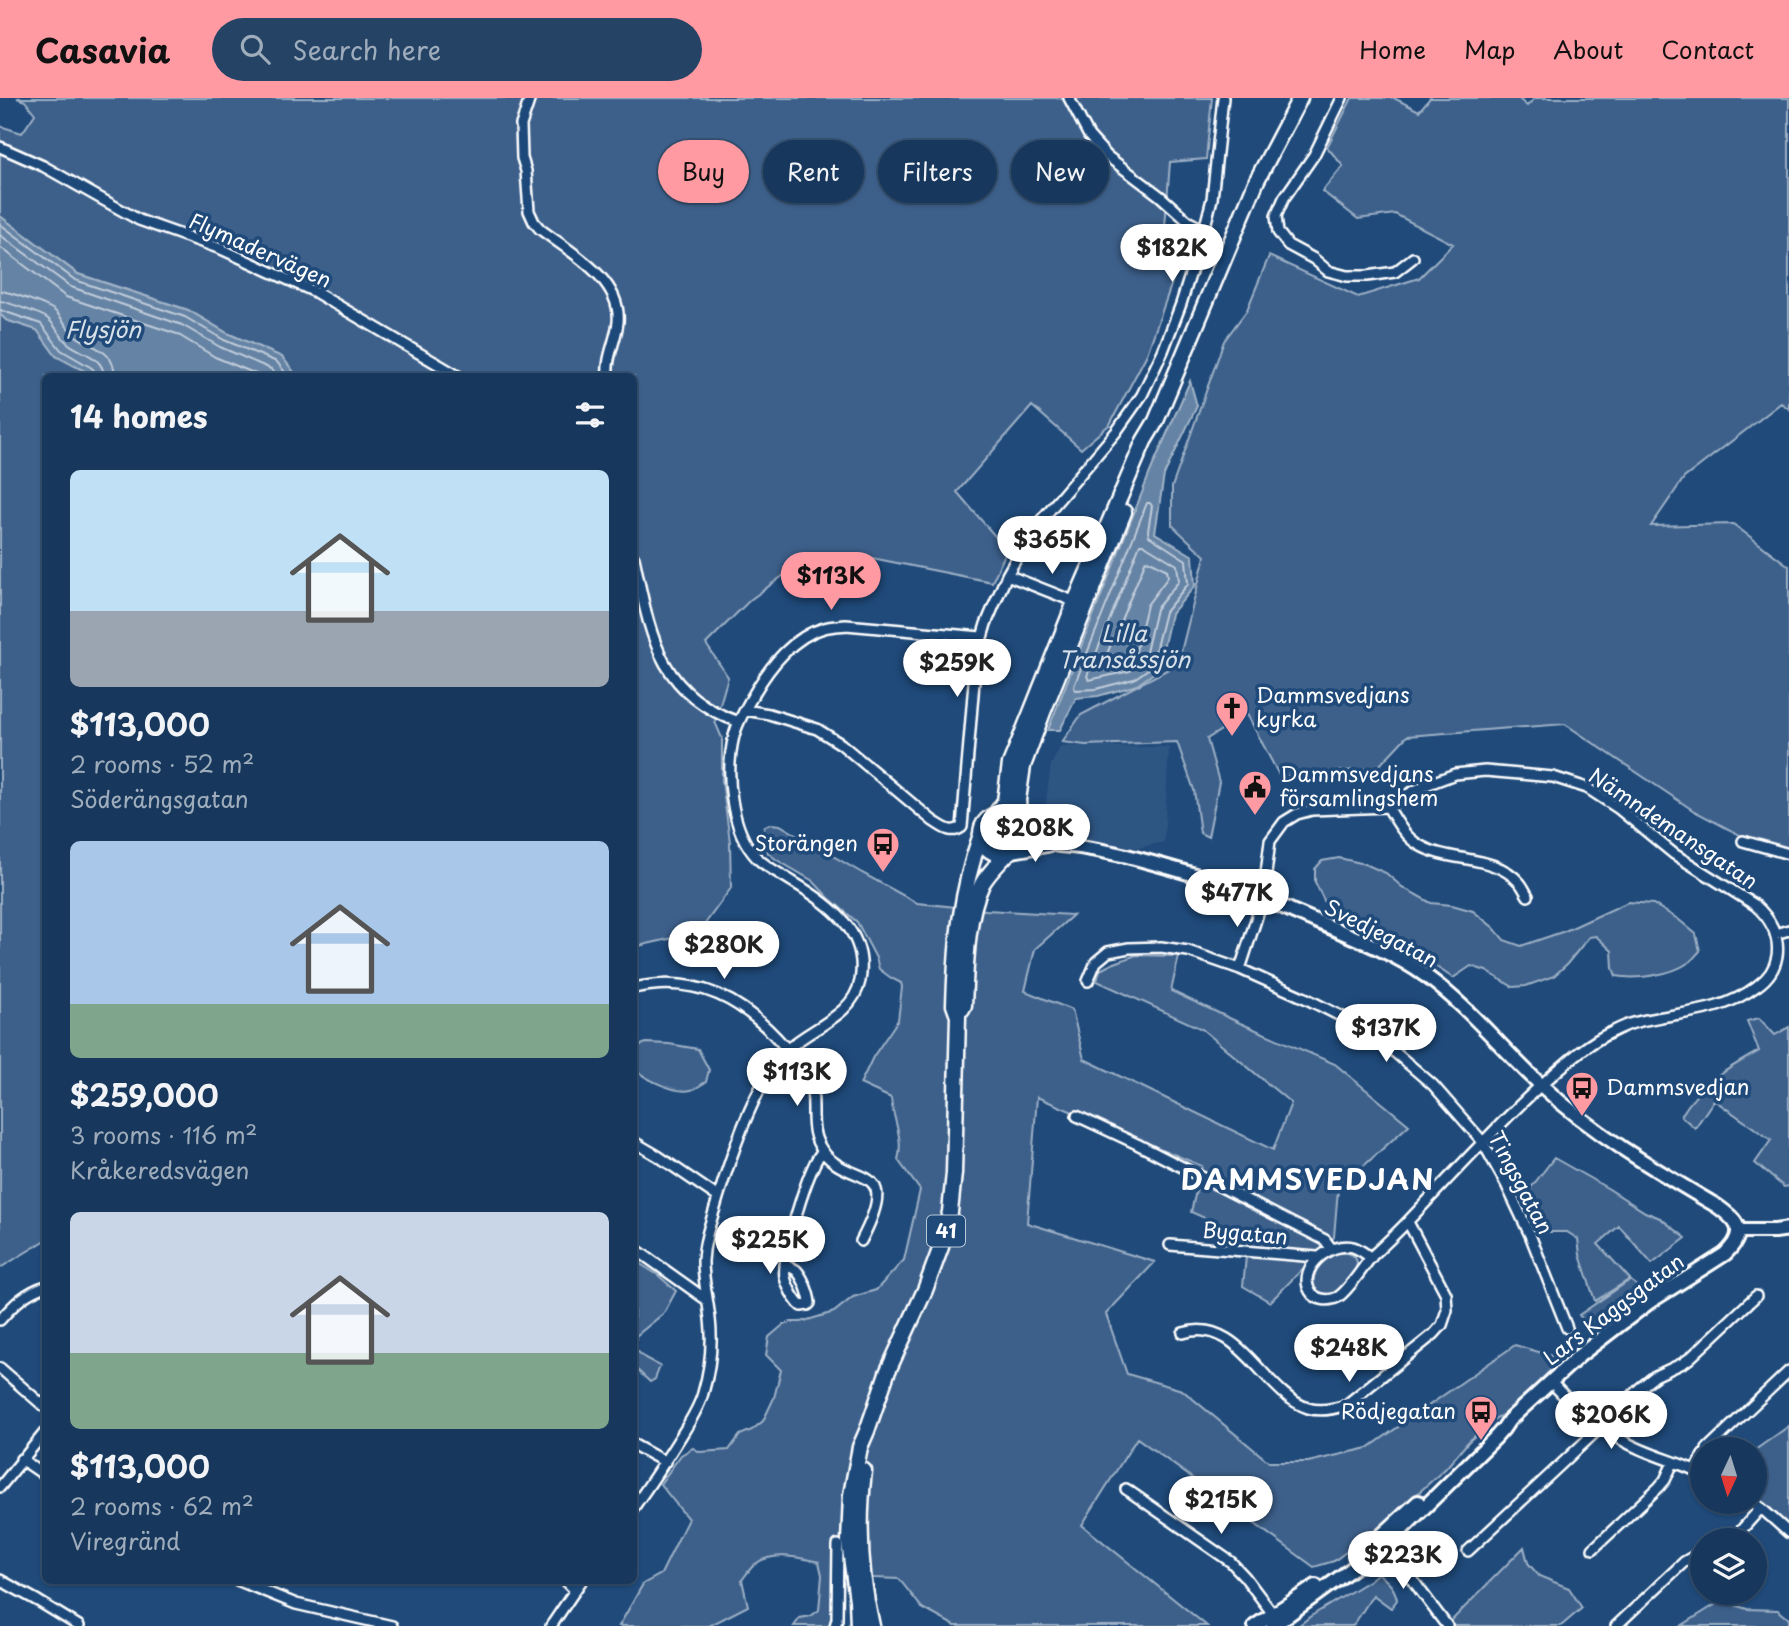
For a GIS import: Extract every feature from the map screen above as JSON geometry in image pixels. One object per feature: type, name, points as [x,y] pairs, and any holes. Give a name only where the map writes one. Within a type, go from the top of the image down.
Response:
[{"type":"main road","name":"41","points":[[958,1016],[964,1005],[969,935],[981,887],[987,876],[1020,841],[1018,800],[1023,766],[1081,604],[1144,441],[1156,421],[1256,180],[1300,98]]},
{"type":"main road","name":"41","points":[[858,1626],[849,1542],[849,1514],[855,1467],[887,1373],[941,1248],[950,1212],[954,1173],[958,1016],[954,1005],[957,934],[966,883],[985,822],[995,815],[1004,801],[1010,764],[1081,604]]},
{"type":"main road","points":[[995,815],[1009,816],[1020,827]]},
{"type":"main road","points":[[981,834],[983,843],[989,850],[997,854],[1009,853]]},
{"type":"main road","name":"41","points":[[867,1431],[861,1523],[863,1569],[872,1626]]},
{"type":"street","points":[[530,98],[521,125],[529,211],[540,229],[602,277],[613,293],[618,310],[618,324],[607,362],[608,373]]},
{"type":"street","points":[[1069,98],[1089,136],[1107,156],[1189,222],[1204,230]]},
{"type":"street","points":[[745,710],[769,714],[817,729],[841,744],[933,821],[948,830],[959,829],[963,824],[975,670],[981,636],[1006,575],[1032,531],[1116,432],[1142,395],[1163,351],[1204,230],[1215,180],[1223,98]]},
{"type":"street","points":[[1342,98],[1314,155],[1284,198],[1276,216],[1278,232],[1288,245],[1314,259],[1328,271],[1347,276],[1395,272],[1413,258]]},
{"type":"street","name":"Flymadervägen","points":[[0,147],[43,166],[139,220],[221,249],[316,292],[453,373]]},
{"type":"street","points":[[637,572],[649,628],[667,668],[694,699],[708,709],[739,722]]},
{"type":"street","points":[[1006,575],[1081,604]]},
{"type":"street","points":[[637,1503],[665,1462],[702,1397],[709,1372],[712,1345],[703,1261],[705,1239],[752,1105],[764,1081],[788,1050],[844,1009],[860,981],[862,959],[855,936],[846,923],[815,897],[757,858],[745,841],[733,807],[731,786],[732,746],[739,722],[760,682],[775,663],[791,647],[823,628],[846,625],[981,636]]},
{"type":"street","name":"Nämndemansgatan","points":[[1240,969],[1263,898],[1270,841],[1284,822],[1297,814],[1312,810],[1388,807],[1426,785],[1455,774],[1485,771],[1552,778],[1587,788],[1619,809],[1674,854],[1755,905],[1765,913],[1775,934]]},
{"type":"street","points":[[1388,807],[1404,833],[1418,845],[1438,854],[1474,860],[1503,870],[1518,881],[1528,896]]},
{"type":"street","name":"Svedjegatan","points":[[1020,827],[1035,840],[1124,855],[1263,898],[1406,964],[1426,976],[1479,1022],[1541,1086],[1608,1139],[1733,1217],[1738,1231]]},
{"type":"street","points":[[1743,841],[1789,854]]},
{"type":"street","name":"Svedjegatan","points":[[1009,853],[1053,844]]},
{"type":"street","points":[[1541,1086],[1578,1054],[1609,1033],[1636,1022],[1715,1008],[1747,994],[1763,982],[1777,960],[1775,934],[1789,930]]},
{"type":"street","name":"Tingsgatan","points":[[1088,981],[1096,962],[1108,952],[1161,947],[1188,951],[1240,969],[1305,998],[1354,1023],[1391,1049],[1433,1085],[1482,1141],[1530,1235],[1567,1328]]},
{"type":"street","points":[[637,988],[686,985],[717,994],[739,1004],[765,1024],[788,1050],[810,1079],[818,1144],[835,1162],[866,1177],[874,1184],[876,1203],[861,1241]]},
{"type":"street","name":"Bygatan","points":[[1170,1245],[1317,1257],[1307,1281],[1310,1292],[1318,1298],[1329,1300],[1340,1296],[1371,1258],[1482,1141],[1541,1086]]},
{"type":"street","points":[[1077,1116],[1325,1240],[1331,1248]]},
{"type":"street","points":[[637,1144],[719,1198]]},
{"type":"street","points":[[785,1265],[791,1232],[803,1193],[813,1165],[823,1151]]},
{"type":"street","points":[[1184,1333],[1194,1329],[1211,1330],[1231,1341],[1292,1400],[1310,1409],[1332,1409],[1346,1405],[1434,1335],[1442,1325],[1447,1310],[1446,1294],[1408,1222]]},
{"type":"street","points":[[1738,1231],[1789,1229]]},
{"type":"street","name":"Lars Kaggsgatan","points":[[1255,1626],[1275,1621],[1382,1542],[1495,1438],[1509,1420],[1572,1361],[1648,1303],[1725,1254],[1737,1239],[1738,1231]]},
{"type":"street","points":[[1317,1257],[1331,1248],[1352,1247],[1371,1258]]},
{"type":"street","points":[[637,1250],[707,1300]]},
{"type":"street","points":[[0,1320],[14,1303],[29,1292],[42,1287]]},
{"type":"street","points":[[1468,1550],[1640,1388],[1655,1376],[1690,1358],[1756,1296]]},
{"type":"street","points":[[0,1368],[42,1405]]},
{"type":"street","points":[[1720,1437],[1789,1371]]},
{"type":"street","points":[[1550,1381],[1601,1427],[1623,1441],[1690,1469]]},
{"type":"street","points":[[0,1487],[42,1435]]},
{"type":"street","points":[[637,1447],[665,1462]]},
{"type":"street","points":[[21,1459],[42,1473]]},
{"type":"street","points":[[1593,1549],[1659,1487],[1673,1463]]},
{"type":"street","points":[[1126,1489],[1231,1562],[1245,1577],[1275,1621]]},
{"type":"street","points":[[1743,1528],[1756,1514]]},
{"type":"street","points":[[1768,1514],[1789,1533]]},
{"type":"street","points":[[1382,1542],[1447,1626]]},
{"type":"street","points":[[835,1626],[838,1545]]},
{"type":"street","points":[[1616,1626],[1690,1558]]},
{"type":"street","points":[[0,1580],[79,1626]]},
{"type":"street","points":[[247,1584],[296,1604],[392,1626]]},
{"type":"street","points":[[569,1584],[575,1590]]},
{"type":"street","points":[[551,1626],[579,1584]]},
{"type":"shaded area","points":[[17,98],[1212,98],[1206,159],[1170,162],[1165,227],[1184,248],[1147,354],[1110,424],[1081,449],[1032,406],[957,492],[1007,550],[992,582],[857,555],[802,562],[750,600],[706,644],[728,677],[715,722],[722,738],[722,781],[730,842],[731,888],[699,932],[637,946],[637,373],[295,373],[282,357],[227,333],[188,310],[78,274],[0,216],[0,126],[22,133],[35,114],[25,101]]},
{"type":"shaded area","points":[[1352,98],[1394,98],[1419,111],[1430,98],[1518,98],[1527,106],[1535,98],[1789,98],[1789,409],[1781,403],[1684,478],[1651,526],[1733,524],[1789,566],[1789,861],[1694,811],[1565,724],[1407,736],[1377,768],[1280,777],[1247,714],[1207,739],[1219,782],[1208,837],[1200,833],[1194,790],[1177,742],[1085,745],[1062,742],[1081,715],[1178,664],[1205,556],[1172,525],[1172,487],[1224,341],[1247,310],[1269,256],[1358,297],[1419,278],[1453,244],[1395,214],[1358,219],[1322,191],[1343,166],[1327,147]]},
{"type":"shaded area","points":[[0,314],[6,320],[37,330],[56,356],[88,373],[42,373],[42,1242],[0,1268]]},
{"type":"shaded area","points":[[1061,746],[1169,747],[1164,842],[1138,848],[1042,831],[1051,764]]},
{"type":"shaded area","points":[[780,825],[917,903],[1073,915],[1035,949],[1025,991],[1072,1010],[1084,1059],[1273,1150],[1291,1103],[1202,1029],[1097,981],[1100,970],[1136,955],[1179,956],[1171,991],[1335,1064],[1409,1125],[1338,1189],[1334,1237],[1270,1302],[1243,1286],[1248,1237],[1191,1212],[1202,1166],[1037,1097],[1027,1223],[1155,1262],[1106,1314],[1127,1374],[1182,1390],[1269,1462],[1308,1462],[1368,1448],[1515,1345],[1562,1359],[1508,1412],[1496,1418],[1469,1441],[1446,1468],[1387,1521],[1334,1561],[1314,1567],[1137,1438],[1082,1525],[1207,1626],[955,1626],[922,1608],[899,1579],[843,1573],[835,1626],[794,1626],[800,1618],[811,1616],[819,1610],[822,1575],[819,1562],[779,1556],[755,1564],[742,1580],[748,1606],[709,1626],[619,1626],[643,1584],[661,1574],[688,1519],[660,1484],[681,1455],[693,1448],[700,1452],[729,1450],[740,1435],[763,1421],[774,1398],[781,1370],[766,1355],[769,1337],[783,1325],[834,1312],[853,1297],[876,1290],[904,1260],[920,1190],[898,1160],[899,1136],[891,1098],[860,1084],[873,1057],[898,1020],[901,983],[879,969],[857,922],[813,881],[768,853],[763,832],[765,826]]},
{"type":"shaded area","points":[[1339,858],[1365,864],[1386,873],[1402,887],[1431,903],[1473,911],[1504,940],[1521,946],[1565,931],[1628,902],[1653,904],[1678,919],[1696,934],[1700,951],[1690,962],[1672,971],[1643,977],[1616,976],[1612,951],[1596,936],[1589,937],[1554,976],[1526,986],[1513,987],[1486,971],[1471,966],[1453,978],[1423,958],[1330,913],[1315,882],[1315,869],[1322,861]]},
{"type":"shaded area","points":[[1759,1018],[1775,1035],[1789,1027],[1789,1186],[1784,1187],[1755,1163],[1771,1140],[1714,1100],[1695,1128],[1681,1116],[1705,1086],[1759,1051],[1747,1021]]},
{"type":"shaded area","points":[[646,1043],[698,1049],[709,1070],[706,1082],[685,1091],[669,1088],[645,1077],[637,1070],[637,1047]]},
{"type":"shaded area","points":[[1554,1158],[1645,1212],[1660,1218],[1686,1238],[1652,1264],[1619,1226],[1598,1244],[1630,1279],[1595,1301],[1580,1255],[1578,1239],[1567,1232],[1546,1232],[1530,1189]]},
{"type":"shaded area","points":[[1339,1252],[1350,1254],[1356,1259],[1354,1273],[1349,1281],[1335,1292],[1322,1293],[1314,1287],[1317,1270],[1328,1258]]},
{"type":"shaded area","points":[[637,1262],[676,1291],[664,1313],[637,1335]]},
{"type":"shaded area","points":[[1630,1280],[1641,1289],[1641,1298],[1594,1333],[1579,1315]]},
{"type":"shaded area","points":[[637,1351],[660,1366],[655,1379],[650,1382],[637,1370]]},
{"type":"shaded area","points":[[1789,1426],[1789,1528],[1768,1508],[1768,1441]]},
{"type":"shaded area","points":[[1524,1547],[1528,1563],[1539,1576],[1569,1588],[1582,1608],[1561,1626],[1451,1626],[1449,1623]]},
{"type":"shaded area","points":[[1378,1573],[1396,1595],[1397,1600],[1391,1608],[1373,1595],[1353,1626],[1298,1626],[1370,1580]]},
{"type":"shaded area","points":[[1715,1605],[1778,1610],[1789,1619],[1789,1626],[1681,1626]]},
{"type":"water","name":"Flysjön","points":[[0,216],[78,274],[188,310],[227,333],[282,357],[295,373],[88,373],[56,356],[37,330],[6,320],[0,314]]},
{"type":"water","name":"Lilla Transåssjön","points":[[1190,381],[1197,406],[1164,475],[1155,533],[1193,556],[1195,586],[1171,614],[1158,670],[1137,685],[1098,696],[1076,698],[1060,730],[1048,730],[1151,470]]},
{"type":"place","name":"Dammsvedjans kyrka","points":[[1232,738]]},
{"type":"place","name":"Dammsvedjans församlingshem","points":[[1255,817]]},
{"type":"place","name":"Storängen","points":[[883,874]]},
{"type":"place","name":"Dammsvedjan","points":[[1582,1118]]},
{"type":"place","name":"Rödjegatan","points":[[1481,1442]]},
{"type":"district","name":"DAMMSVEDJAN","points":[[1308,1180]]}]
